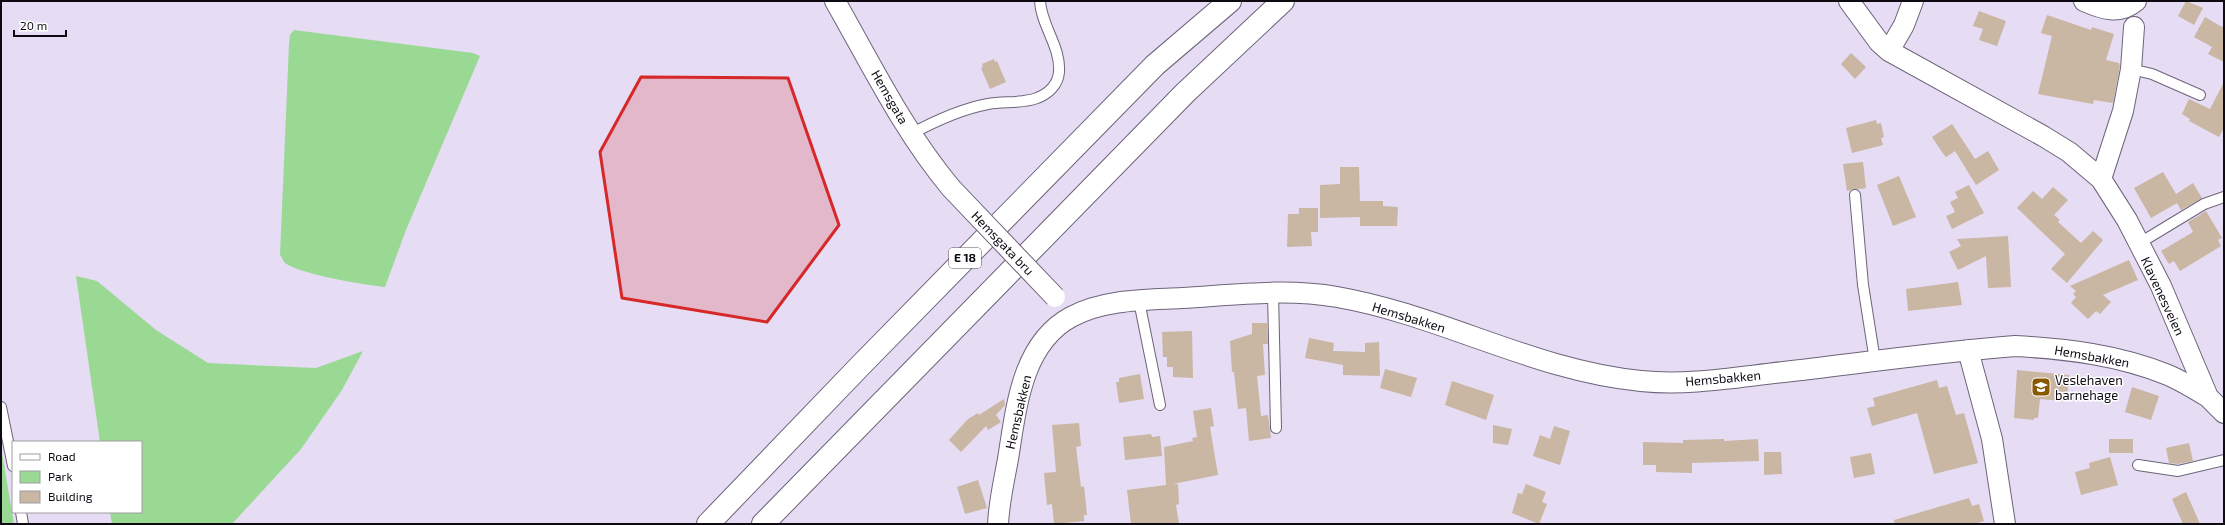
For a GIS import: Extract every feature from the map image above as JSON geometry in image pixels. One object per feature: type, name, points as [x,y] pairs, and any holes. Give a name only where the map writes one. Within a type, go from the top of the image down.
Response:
[{"type":"highway","name":"E 18","points":[[708,524],[860,366],[1155,65],[1230,1]]},
{"type":"highway","points":[[763,524],[1185,93],[1283,1]]},
{"type":"street","name":"Hemsgata","points":[[835,1],[911,134],[931,165],[951,188]]},
{"type":"street","name":"Klavenesveien","points":[[1849,1],[1874,36],[1890,51],[2043,136],[2069,152],[2101,179],[2127,220],[2138,244],[2161,286],[2208,397],[2224,413]]},
{"type":"street","points":[[1890,51],[1904,25],[1913,1]]},
{"type":"street","points":[[2084,1],[2110,10],[2126,8],[2136,1]]},
{"type":"street","points":[[2101,179],[2123,112],[2131,69],[2134,27]]},
{"type":"street","name":"Hemsgata bru","points":[[951,188],[1055,297],[1071,317]]},
{"type":"street","name":"Hemsbakken","points":[[998,524],[1022,384],[1040,346],[1054,329],[1071,317],[1099,307],[1139,301],[1273,293],[1337,297],[1385,308],[1568,368],[1642,381],[1690,381],[2015,346],[2055,348],[2096,354],[2139,364],[2170,376],[2208,397]]},
{"type":"street","points":[[1968,350],[1992,439],[2005,524]]},
{"type":"lane","points":[[911,134],[931,123],[960,112],[987,104],[1036,99],[1049,92],[1056,83],[1059,63],[1040,1]]},
{"type":"lane","points":[[2131,69],[2152,74],[2200,95]]},
{"type":"lane","points":[[1855,195],[1862,285],[1875,361]]},
{"type":"lane","points":[[2138,244],[2204,204],[2224,197]]},
{"type":"lane","points":[[1273,293],[1276,428]]},
{"type":"lane","points":[[1139,301],[1160,405]]},
{"type":"lane","points":[[1,407],[12,461]]},
{"type":"lane","points":[[2138,465],[2178,470],[2224,460]]},
{"type":"lane","points":[[21,513],[23,524]]},
{"type":"highlighted area","points":[[641,77],[788,78],[839,225],[767,322],[622,298],[600,152]]},
{"type":"green space","points":[[294,30],[473,53],[480,56],[406,230],[385,287],[363,284],[304,271],[285,263],[280,255],[289,44],[290,35]]},
{"type":"green space","points":[[76,276],[97,281],[156,330],[208,363],[316,368],[363,351],[342,390],[301,449],[232,524],[112,524],[110,513],[142,513],[142,441],[100,441]]},
{"type":"green space","points":[[1,449],[14,524],[1,524]]},
{"type":"building","points":[[2186,1],[2203,8],[2194,25],[2178,16]]},
{"type":"building","points":[[1979,11],[2006,21],[1997,46],[1979,40],[1983,29],[1973,26]]},
{"type":"building","points":[[2047,15],[2091,30],[2092,27],[2114,34],[2106,60],[2119,63],[2120,66],[2113,103],[2094,100],[2093,104],[2038,94],[2052,36],[2041,33]]},
{"type":"building","points":[[2205,17],[2222,27],[2224,24],[2224,62],[2208,54],[2212,47],[2194,37]]},
{"type":"building","points":[[1851,53],[1866,67],[1855,79],[1841,64]]},
{"type":"building","points":[[994,59],[995,62],[997,61],[1006,82],[990,89],[981,68],[983,67],[982,64]]},
{"type":"building","points":[[2224,82],[2224,128],[2219,137],[2189,121],[2190,119],[2182,114],[2189,99],[2210,109]]},
{"type":"building","points":[[1876,120],[1877,124],[1881,123],[1884,137],[1881,138],[1883,145],[1852,153],[1846,128]]},
{"type":"building","points":[[1952,124],[1975,159],[1988,151],[1999,170],[1976,185],[1955,151],[1946,157],[1932,137]]},
{"type":"building","points":[[1863,162],[1866,188],[1847,191],[1843,164]]},
{"type":"building","points":[[1340,167],[1359,167],[1360,201],[1383,201],[1383,206],[1398,207],[1397,226],[1360,226],[1360,217],[1320,218],[1320,185],[1340,184]]},
{"type":"building","points":[[2163,172],[2176,194],[2193,183],[2202,198],[2181,210],[2177,203],[2151,218],[2134,188]]},
{"type":"building","points":[[1899,176],[1916,217],[1893,226],[1877,185]]},
{"type":"building","points":[[1969,185],[1984,213],[1952,229],[1946,216],[1955,212],[1950,202],[1958,198],[1955,192]]},
{"type":"building","points":[[2053,187],[2068,200],[2054,215],[2060,220],[2058,222],[2081,243],[2093,231],[2103,240],[2067,283],[2051,269],[2065,254],[2017,208],[2033,191],[2042,199]]},
{"type":"building","points":[[1299,208],[1318,208],[1318,232],[1311,232],[1312,246],[1287,247],[1288,214],[1299,214]]},
{"type":"building","points":[[2206,211],[2222,238],[2218,240],[2221,246],[2180,271],[2174,261],[2169,264],[2161,251],[2193,232],[2188,222]]},
{"type":"building","points":[[2008,236],[2011,287],[1988,288],[1986,256],[1958,270],[1949,252],[1961,246],[1957,239]]},
{"type":"building","points":[[2129,260],[2138,280],[2103,295],[2111,302],[2100,314],[2096,311],[2088,319],[2071,303],[2076,297],[2073,294],[2076,291],[2070,286]]},
{"type":"building","points":[[1958,282],[1962,305],[1908,311],[1906,289]]},
{"type":"building","points":[[1252,323],[1267,323],[1268,344],[1263,344],[1265,375],[1257,376],[1261,416],[1268,415],[1271,438],[1249,441],[1246,408],[1238,409],[1234,372],[1232,372],[1230,341],[1252,334]]},
{"type":"building","points":[[1192,331],[1193,378],[1173,377],[1173,367],[1167,367],[1167,357],[1163,357],[1162,332]]},
{"type":"building","points":[[1309,338],[1334,343],[1333,351],[1365,352],[1365,343],[1379,342],[1380,376],[1343,375],[1343,365],[1305,358]]},
{"type":"building","points":[[1385,369],[1417,378],[1411,397],[1380,388]]},
{"type":"building","points":[[2017,370],[2069,375],[2067,398],[2064,398],[2063,401],[2040,399],[2038,418],[2034,418],[2034,420],[2014,418]]},
{"type":"building","points":[[1140,374],[1144,399],[1119,403],[1116,382],[1119,382],[1119,378]]},
{"type":"building","points":[[1937,380],[1939,388],[1947,386],[1956,415],[1964,413],[1978,463],[1934,474],[1917,413],[1872,426],[1867,408],[1875,406],[1873,398]]},
{"type":"building","points":[[1452,381],[1494,395],[1486,420],[1445,405]]},
{"type":"building","points":[[2132,387],[2159,396],[2151,420],[2125,412]]},
{"type":"building","points":[[1004,399],[1005,405],[996,415],[1001,422],[988,430],[986,426],[961,452],[949,440],[968,419],[978,413],[979,415]]},
{"type":"building","points":[[1211,408],[1214,426],[1210,427],[1218,475],[1173,484],[1178,484],[1179,504],[1176,505],[1179,524],[1131,524],[1127,490],[1166,485],[1164,447],[1193,441],[1192,438],[1197,437],[1193,411]]},
{"type":"building","points":[[1079,423],[1081,446],[1076,447],[1081,487],[1084,486],[1087,515],[1084,515],[1084,521],[1054,524],[1052,504],[1047,505],[1044,473],[1056,472],[1052,425]]},
{"type":"building","points":[[1493,425],[1512,429],[1508,445],[1493,443]]},
{"type":"building","points":[[1554,426],[1570,431],[1560,465],[1533,456],[1540,435],[1550,439]]},
{"type":"building","points":[[1151,434],[1152,437],[1160,436],[1162,456],[1125,460],[1123,437]]},
{"type":"building","points":[[1724,439],[1724,441],[1758,439],[1759,461],[1692,463],[1692,473],[1656,472],[1656,465],[1643,465],[1643,442],[1683,443],[1683,440]]},
{"type":"building","points":[[2109,439],[2133,439],[2133,453],[2109,453]]},
{"type":"building","points":[[2189,443],[2193,461],[2178,464],[2169,463],[2166,448]]},
{"type":"building","points":[[1764,452],[1781,452],[1782,474],[1764,475]]},
{"type":"building","points":[[1871,453],[1875,474],[1854,478],[1850,457]]},
{"type":"building","points":[[2110,457],[2118,485],[2081,495],[2075,472],[2090,468],[2089,463]]},
{"type":"building","points":[[978,480],[987,508],[965,514],[957,487]]},
{"type":"building","points":[[1526,484],[1546,492],[1542,502],[1547,504],[1539,524],[1512,513],[1518,493],[1522,494]]},
{"type":"building","points":[[2186,492],[2200,524],[2183,524],[2172,499]]},
{"type":"building","points":[[1969,498],[1972,506],[1979,504],[1984,521],[1974,524],[1895,524],[1894,520]]},
{"type":"place","name":"Veslehaven barnehage","points":[[2041,387]]}]
